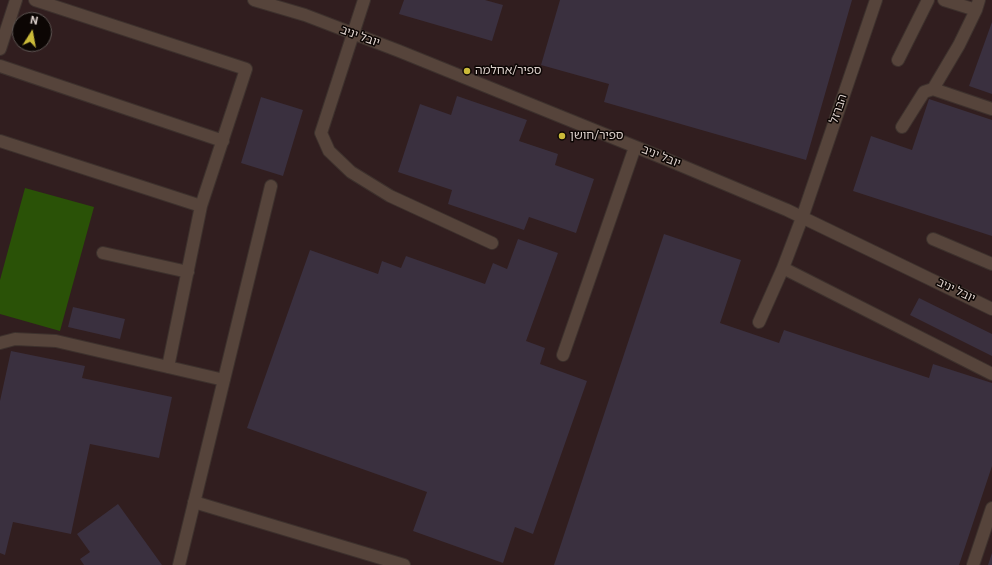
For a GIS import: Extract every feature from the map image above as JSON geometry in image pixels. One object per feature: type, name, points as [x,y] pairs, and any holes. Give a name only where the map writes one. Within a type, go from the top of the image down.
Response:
[{"type":"street","points":[[0,49],[16,0]]},
{"type":"street","points":[[35,0],[246,69],[201,206],[168,367]]},
{"type":"street","name":"יובל יניב","points":[[255,0],[305,15],[353,35],[399,51],[635,147],[802,218],[992,309]]},
{"type":"street","points":[[364,0],[321,133],[329,151],[351,172],[390,196],[492,243]]},
{"type":"street","name":"הברזל","points":[[759,322],[783,268],[802,218],[876,0]]},
{"type":"street","points":[[898,60],[928,0]]},
{"type":"street","points":[[933,89],[959,45],[978,5],[944,0]]},
{"type":"street","points":[[0,66],[223,141]]},
{"type":"street","points":[[902,127],[924,92],[933,89],[992,109]]},
{"type":"street","points":[[0,141],[201,206]]},
{"type":"street","points":[[563,355],[635,147]]},
{"type":"street","points":[[179,565],[271,186]]},
{"type":"street","points":[[933,239],[992,264]]},
{"type":"street","points":[[103,254],[188,272]]},
{"type":"street","points":[[783,268],[992,374]]},
{"type":"street","points":[[0,343],[15,339],[56,341],[224,380]]},
{"type":"street","points":[[194,502],[404,565]]},
{"type":"street","points":[[973,565],[992,508]]},
{"type":"shaded area","points":[[0,0],[992,0],[992,565],[0,565]]},
{"type":"green space","points":[[25,188],[94,207],[60,331],[0,314],[0,280]]},
{"type":"building","points":[[404,0],[485,0],[503,5],[492,41],[399,14]]},
{"type":"building","points":[[560,0],[852,0],[806,160],[604,102],[609,84],[541,65]]},
{"type":"building","points":[[992,22],[992,94],[969,86]]},
{"type":"building","points":[[457,96],[527,120],[519,141],[558,154],[555,165],[594,179],[576,233],[529,217],[524,230],[448,204],[452,190],[398,172],[420,104],[451,115]]},
{"type":"building","points":[[261,97],[303,110],[283,176],[241,163]]},
{"type":"building","points":[[929,99],[992,120],[992,236],[853,191],[871,136],[912,150]]},
{"type":"building","points":[[664,234],[741,260],[720,323],[779,343],[784,330],[929,378],[933,364],[992,383],[992,466],[959,565],[554,565]]},
{"type":"building","points":[[518,239],[558,253],[526,341],[545,348],[540,364],[587,381],[533,534],[515,527],[503,563],[413,531],[427,492],[247,428],[310,250],[378,274],[382,261],[401,268],[406,256],[485,284],[493,263],[507,269]]},
{"type":"building","points":[[919,298],[992,334],[992,356],[910,315]]},
{"type":"building","points":[[73,307],[125,319],[120,339],[68,327]]},
{"type":"building","points":[[11,351],[85,366],[82,378],[172,397],[159,458],[90,444],[71,534],[13,522],[5,555],[0,553],[0,401]]},
{"type":"building","points":[[118,504],[162,565],[84,565],[80,559],[90,552],[77,534]]},
{"type":"building","points":[[992,553],[992,565],[988,565]]},
{"type":"place","name":"ספיר/אחלמה","points":[[467,71]]},
{"type":"place","name":"ספיר/חושן","points":[[562,136]]}]
